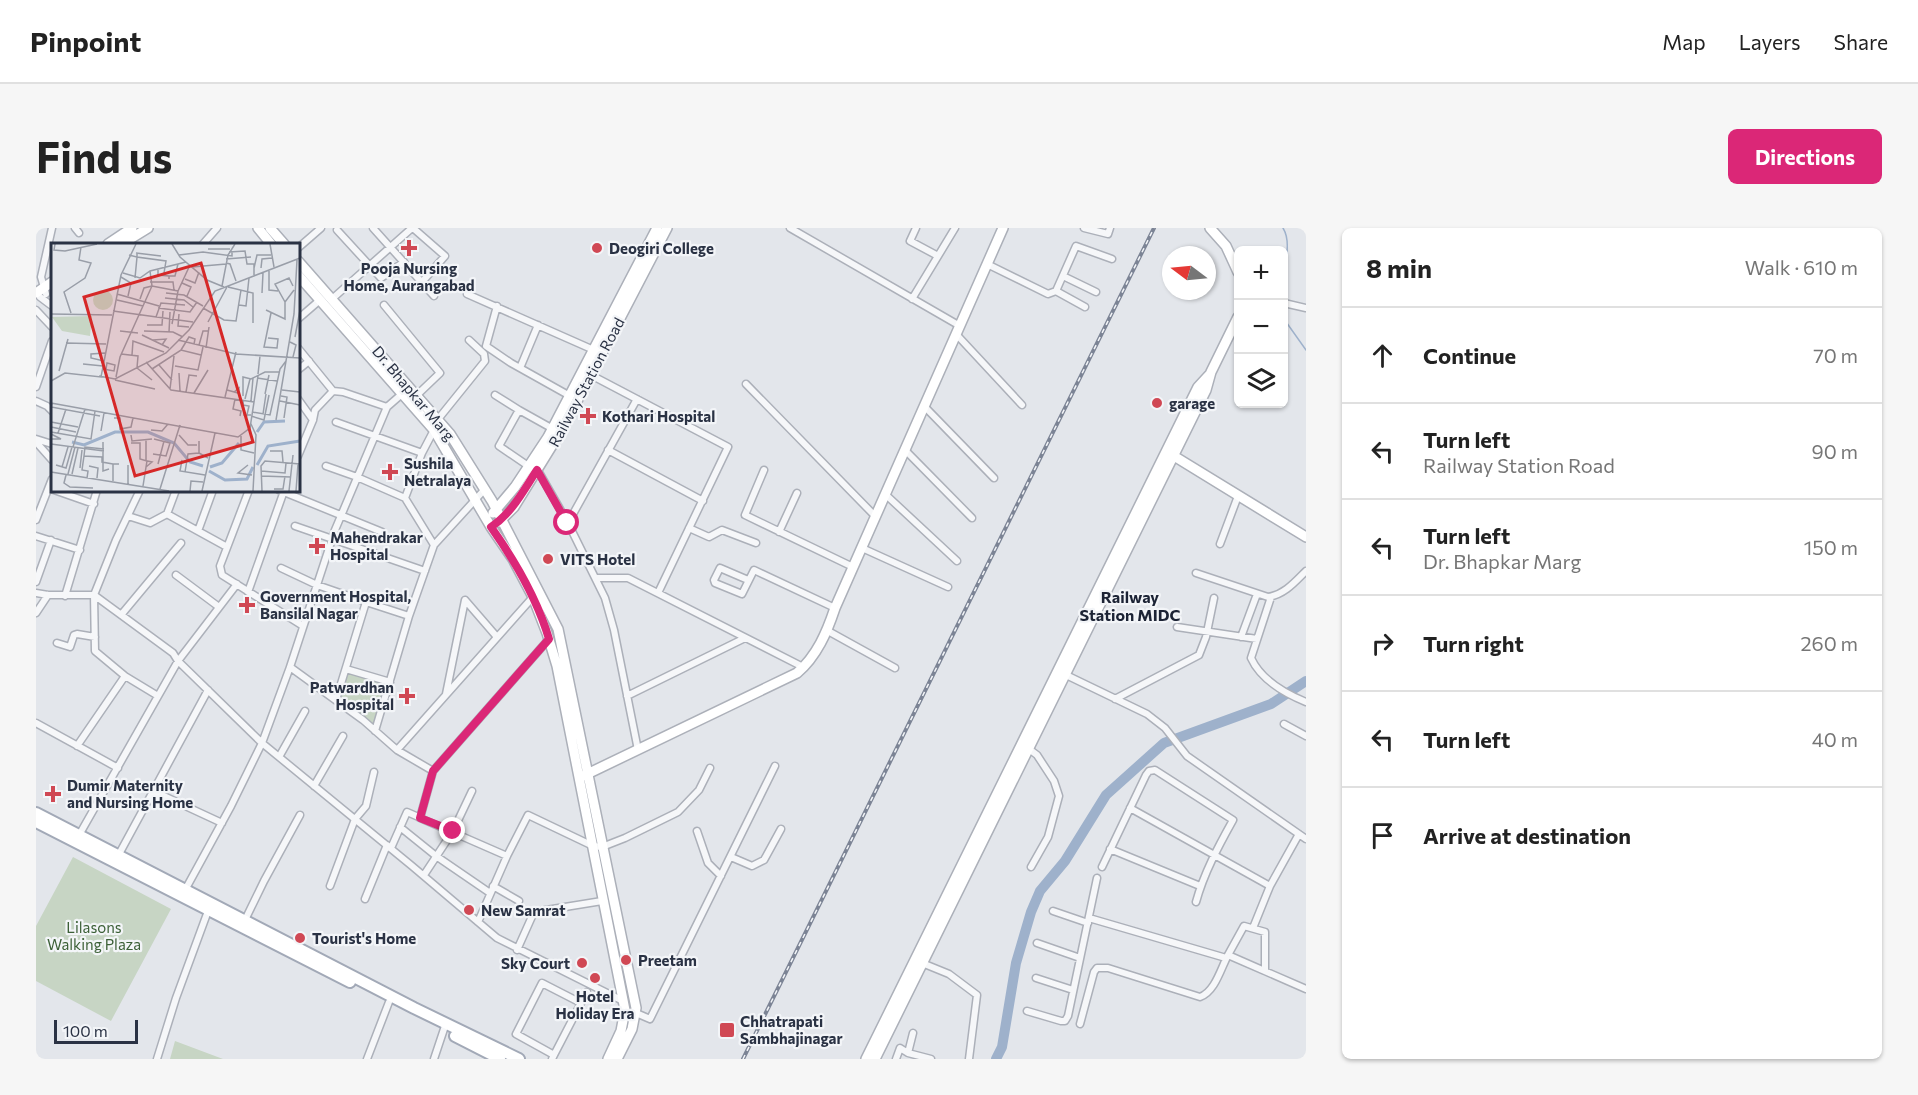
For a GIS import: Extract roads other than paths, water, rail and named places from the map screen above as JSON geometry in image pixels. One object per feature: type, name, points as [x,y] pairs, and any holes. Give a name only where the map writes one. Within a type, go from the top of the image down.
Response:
[{"type":"main road","points":[[36,813],[77,839],[183,894],[245,920],[257,931]]},
{"type":"main road","points":[[36,822],[118,856],[208,910],[257,931],[445,1026],[500,1059]]},
{"type":"main road","points":[[335,970],[389,1002],[445,1026]]},
{"type":"main road","points":[[485,1052],[519,1059]]},
{"type":"street","points":[[42,294],[41,277],[52,228]]},
{"type":"street","points":[[110,243],[132,228]]},
{"type":"street","points":[[124,243],[148,228]]},
{"type":"street","points":[[204,243],[217,228]]},
{"type":"street","points":[[258,228],[270,243]]},
{"type":"street","points":[[270,228],[283,243]]},
{"type":"street","points":[[300,246],[321,228]]},
{"type":"street","points":[[373,228],[434,296]]},
{"type":"street","points":[[332,299],[413,228],[446,256],[422,282]]},
{"type":"street","name":"Railway Station Road","points":[[598,352],[657,228]]},
{"type":"street","name":"Railway Station Road","points":[[486,518],[497,510],[533,468],[564,426],[587,373],[667,228]]},
{"type":"street","points":[[790,228],[912,299],[958,330],[1022,405]]},
{"type":"street","points":[[916,228],[910,241],[938,256]]},
{"type":"street","points":[[912,299],[955,228]]},
{"type":"street","points":[[578,778],[797,673],[810,662],[828,631],[835,608],[1003,228]]},
{"type":"street","points":[[1084,228],[1108,234],[1110,228]]},
{"type":"street","points":[[1210,228],[1226,246],[1234,262]]},
{"type":"street","points":[[337,230],[381,278],[404,262]]},
{"type":"street","points":[[987,264],[1048,294],[1056,291],[1076,246],[1112,259]]},
{"type":"street","name":"Dr. Bhapkar Marg","points":[[302,275],[332,299],[439,418],[497,510],[558,629],[588,774],[598,846]]},
{"type":"street","name":"Dr. Bhapkar Marg","points":[[302,275],[320,300],[434,430],[491,527],[513,559],[533,597],[549,639],[572,738],[578,778],[598,846]]},
{"type":"street","points":[[1063,276],[1096,292]]},
{"type":"street","points":[[1056,291],[1085,307]]},
{"type":"street","points":[[467,294],[598,352]]},
{"type":"street","points":[[300,317],[320,300]]},
{"type":"street","points":[[384,304],[440,373],[417,395]]},
{"type":"street","points":[[1288,304],[1306,308]]},
{"type":"street","points":[[497,306],[486,346],[570,396]]},
{"type":"street","points":[[36,310],[51,326]]},
{"type":"street","points":[[520,368],[538,325]]},
{"type":"street","points":[[866,1059],[1062,673],[1170,454],[1206,390],[1211,372],[1234,327]]},
{"type":"street","points":[[439,418],[485,362],[484,354],[469,340]]},
{"type":"street","points":[[36,387],[51,344]]},
{"type":"street","points":[[300,350],[333,391],[387,407]]},
{"type":"street","points":[[300,368],[309,361]]},
{"type":"street","points":[[45,363],[51,366]]},
{"type":"street","points":[[587,373],[728,447],[658,593]]},
{"type":"street","name":"Railway Station Road","points":[[491,527],[502,520],[513,507],[570,396],[587,373]]},
{"type":"street","points":[[746,384],[875,516]]},
{"type":"street","points":[[300,451],[315,410],[333,391]]},
{"type":"street","points":[[183,894],[262,743],[341,516],[387,407],[403,393]]},
{"type":"street","points":[[495,395],[553,429]]},
{"type":"street","points":[[567,523],[637,399]]},
{"type":"street","points":[[36,401],[51,410]]},
{"type":"street","points":[[300,402],[313,420]]},
{"type":"street","points":[[924,406],[994,478]]},
{"type":"street","points":[[519,410],[499,446],[533,468],[567,523],[596,578],[605,598],[614,630],[638,750]]},
{"type":"street","points":[[336,422],[422,453]]},
{"type":"street","points":[[405,498],[422,453],[434,430]]},
{"type":"street","points":[[36,440],[51,444]]},
{"type":"street","points":[[36,440],[51,459]]},
{"type":"street","points":[[608,450],[702,501]]},
{"type":"street","points":[[905,450],[972,518]]},
{"type":"street","points":[[1170,454],[1306,537]]},
{"type":"street","points":[[326,466],[405,498],[434,545]]},
{"type":"street","points":[[764,470],[745,514],[853,567]]},
{"type":"street","points":[[375,731],[409,616],[434,545],[485,489]]},
{"type":"street","points":[[36,520],[51,492]]},
{"type":"street","points":[[58,492],[94,504]]},
{"type":"street","points":[[65,596],[97,492]]},
{"type":"street","points":[[139,492],[94,595],[95,651],[125,676],[158,696]]},
{"type":"street","points":[[128,516],[150,523],[167,514],[175,492]]},
{"type":"street","points":[[198,531],[212,492]]},
{"type":"street","points":[[248,492],[220,566],[222,575],[303,626]]},
{"type":"street","points":[[248,592],[282,492]]},
{"type":"street","points":[[284,492],[382,532]]},
{"type":"street","points":[[779,532],[796,494]]},
{"type":"street","points":[[885,494],[957,561]]},
{"type":"street","points":[[1220,544],[1238,495]]},
{"type":"street","points":[[167,514],[227,547]]},
{"type":"street","points":[[295,526],[425,571]]},
{"type":"street","points":[[689,528],[708,537],[722,530],[756,543]]},
{"type":"street","points":[[36,536],[80,550]]},
{"type":"street","points":[[36,582],[51,540]]},
{"type":"street","points":[[121,615],[181,543]]},
{"type":"street","points":[[862,548],[948,587]]},
{"type":"street","points":[[281,568],[317,585],[366,602],[336,700]]},
{"type":"street","points":[[748,580],[720,568],[714,580],[715,583],[741,594],[754,570],[835,608]]},
{"type":"street","points":[[1306,571],[1292,585],[1271,597],[1251,658],[1258,672],[1275,686],[1306,702]]},
{"type":"street","points":[[1196,573],[1271,597]]},
{"type":"street","points":[[176,575],[219,608]]},
{"type":"street","points":[[596,578],[628,578],[803,667]]},
{"type":"street","points":[[77,839],[178,661],[237,584]]},
{"type":"street","points":[[36,592],[65,596],[94,595],[173,653],[178,661],[262,743],[424,875],[496,938],[623,1001]]},
{"type":"street","points":[[1241,637],[1257,594]]},
{"type":"street","points":[[36,613],[48,595]]},
{"type":"street","points":[[397,750],[533,597]]},
{"type":"street","points":[[1115,699],[1199,655],[1208,631],[1214,598]]},
{"type":"street","points":[[360,600],[409,616]]},
{"type":"street","points":[[446,695],[465,600],[497,637]]},
{"type":"street","points":[[1177,627],[1257,639]]},
{"type":"street","points":[[828,631],[895,668]]},
{"type":"street","points":[[57,643],[70,647],[74,635],[95,637]]},
{"type":"street","points":[[627,696],[746,638]]},
{"type":"street","points":[[424,819],[420,818],[433,771],[549,639]]},
{"type":"street","points":[[290,667],[336,700],[397,750],[433,771]]},
{"type":"street","points":[[346,669],[390,682]]},
{"type":"street","points":[[1062,673],[1147,714],[1165,728],[1187,756],[1306,839]]},
{"type":"street","points":[[874,1059],[1029,748],[1062,673]]},
{"type":"street","points":[[77,746],[125,676]]},
{"type":"street","points":[[118,856],[208,690]]},
{"type":"street","points":[[279,758],[305,711]]},
{"type":"street","points":[[36,723],[118,768]]},
{"type":"street","points":[[1284,724],[1306,736]]},
{"type":"street","points":[[314,786],[343,736]]},
{"type":"street","points":[[1029,748],[1037,755],[1054,781],[1059,796],[1048,837],[1031,867]]},
{"type":"street","points":[[636,1013],[650,1019],[776,765]]},
{"type":"street","points":[[478,922],[528,815],[598,846],[649,827],[678,812],[699,790],[710,768]]},
{"type":"street","points":[[1102,867],[1146,775],[1149,771],[1155,770],[1233,820],[1200,886],[1196,902]]},
{"type":"street","points":[[330,886],[356,819],[366,806],[374,772]]},
{"type":"street","points":[[153,791],[222,823]]},
{"type":"street","points":[[424,875],[453,831],[472,791]]},
{"type":"street","points":[[1130,808],[1270,886]]},
{"type":"street","points":[[365,899],[407,812],[507,856]]},
{"type":"street","points":[[245,920],[300,815]]},
{"type":"street","points":[[400,827],[436,856],[492,890],[519,901]]},
{"type":"street","points":[[731,857],[752,866],[764,860],[781,829]]},
{"type":"street","points":[[697,831],[708,864],[721,876]]},
{"type":"street","points":[[1253,928],[1270,886],[1299,834]]},
{"type":"street","points":[[598,846],[602,901],[623,1001],[624,1021],[608,1059]]},
{"type":"street","points":[[598,846],[636,1013],[632,1029],[617,1059]]},
{"type":"street","points":[[1110,849],[1200,886]]},
{"type":"street","points":[[1027,1011],[1065,1021],[1068,1016],[1097,878]]},
{"type":"street","points":[[517,950],[534,912],[602,901]]},
{"type":"street","points":[[157,1059],[208,910]]},
{"type":"street","points":[[1053,911],[1227,956],[1306,989]]},
{"type":"street","points":[[1080,1024],[1097,968],[1108,968],[1200,997],[1207,994],[1244,926],[1265,932],[1265,970]]},
{"type":"street","points":[[1037,943],[1080,958]]},
{"type":"street","points":[[922,963],[949,974],[977,995],[969,1059]]},
{"type":"street","points":[[1036,978],[1073,990]]},
{"type":"street","points":[[581,1003],[542,983],[516,1034],[553,1057],[587,992]]},
{"type":"street","points":[[367,1059],[389,1002]]},
{"type":"street","points":[[434,1059],[445,1026]]},
{"type":"street","points":[[908,1053],[913,1033]]},
{"type":"street","points":[[896,1059],[900,1048],[908,1053],[931,1059]]},
{"type":"waterway","points":[[1283,228],[1287,246]]},
{"type":"waterway","points":[[1288,325],[1306,350]]},
{"type":"waterway","points":[[996,1059],[1002,1047],[1016,963],[1031,912],[1040,891],[1065,861],[1106,795],[1164,743],[1271,704],[1306,681]]},
{"type":"railway","points":[[743,1059],[1154,228]]},
{"type":"place","name":"Pooja Nursing Home, Aurangabad","points":[[409,248]]},
{"type":"place","name":"Deogiri College","points":[[597,248]]},
{"type":"place","name":"garage","points":[[1157,403]]},
{"type":"place","name":"Kothari Hospital","points":[[588,416]]},
{"type":"place","name":"Sushila Netralaya","points":[[390,472]]},
{"type":"place","name":"Mahendrakar Hospital","points":[[317,546]]},
{"type":"place","name":"VITS Hotel","points":[[548,559]]},
{"type":"place","name":"Government Hospital, Bansilal Nagar","points":[[247,605]]},
{"type":"place","name":"Patwardhan Hospital","points":[[407,696]]},
{"type":"place","name":"Dumir Maternity and Nursing Home","points":[[53,794]]},
{"type":"place","name":"New Samrat","points":[[469,910]]},
{"type":"place","name":"Tourist's Home","points":[[300,938]]},
{"type":"place","name":"Preetam","points":[[626,960]]},
{"type":"place","name":"Sky Court","points":[[582,963]]},
{"type":"place","name":"Hotel Holiday Era","points":[[595,978]]},
{"type":"place","name":"Chhatrapati Sambhajinagar","points":[[727,1030]]},
{"type":"district","name":"Railway Station MIDC","points":[[1130,605]]},
{"type":"park label","name":"Lilasons Walking Plaza","points":[[94,936]]}]
